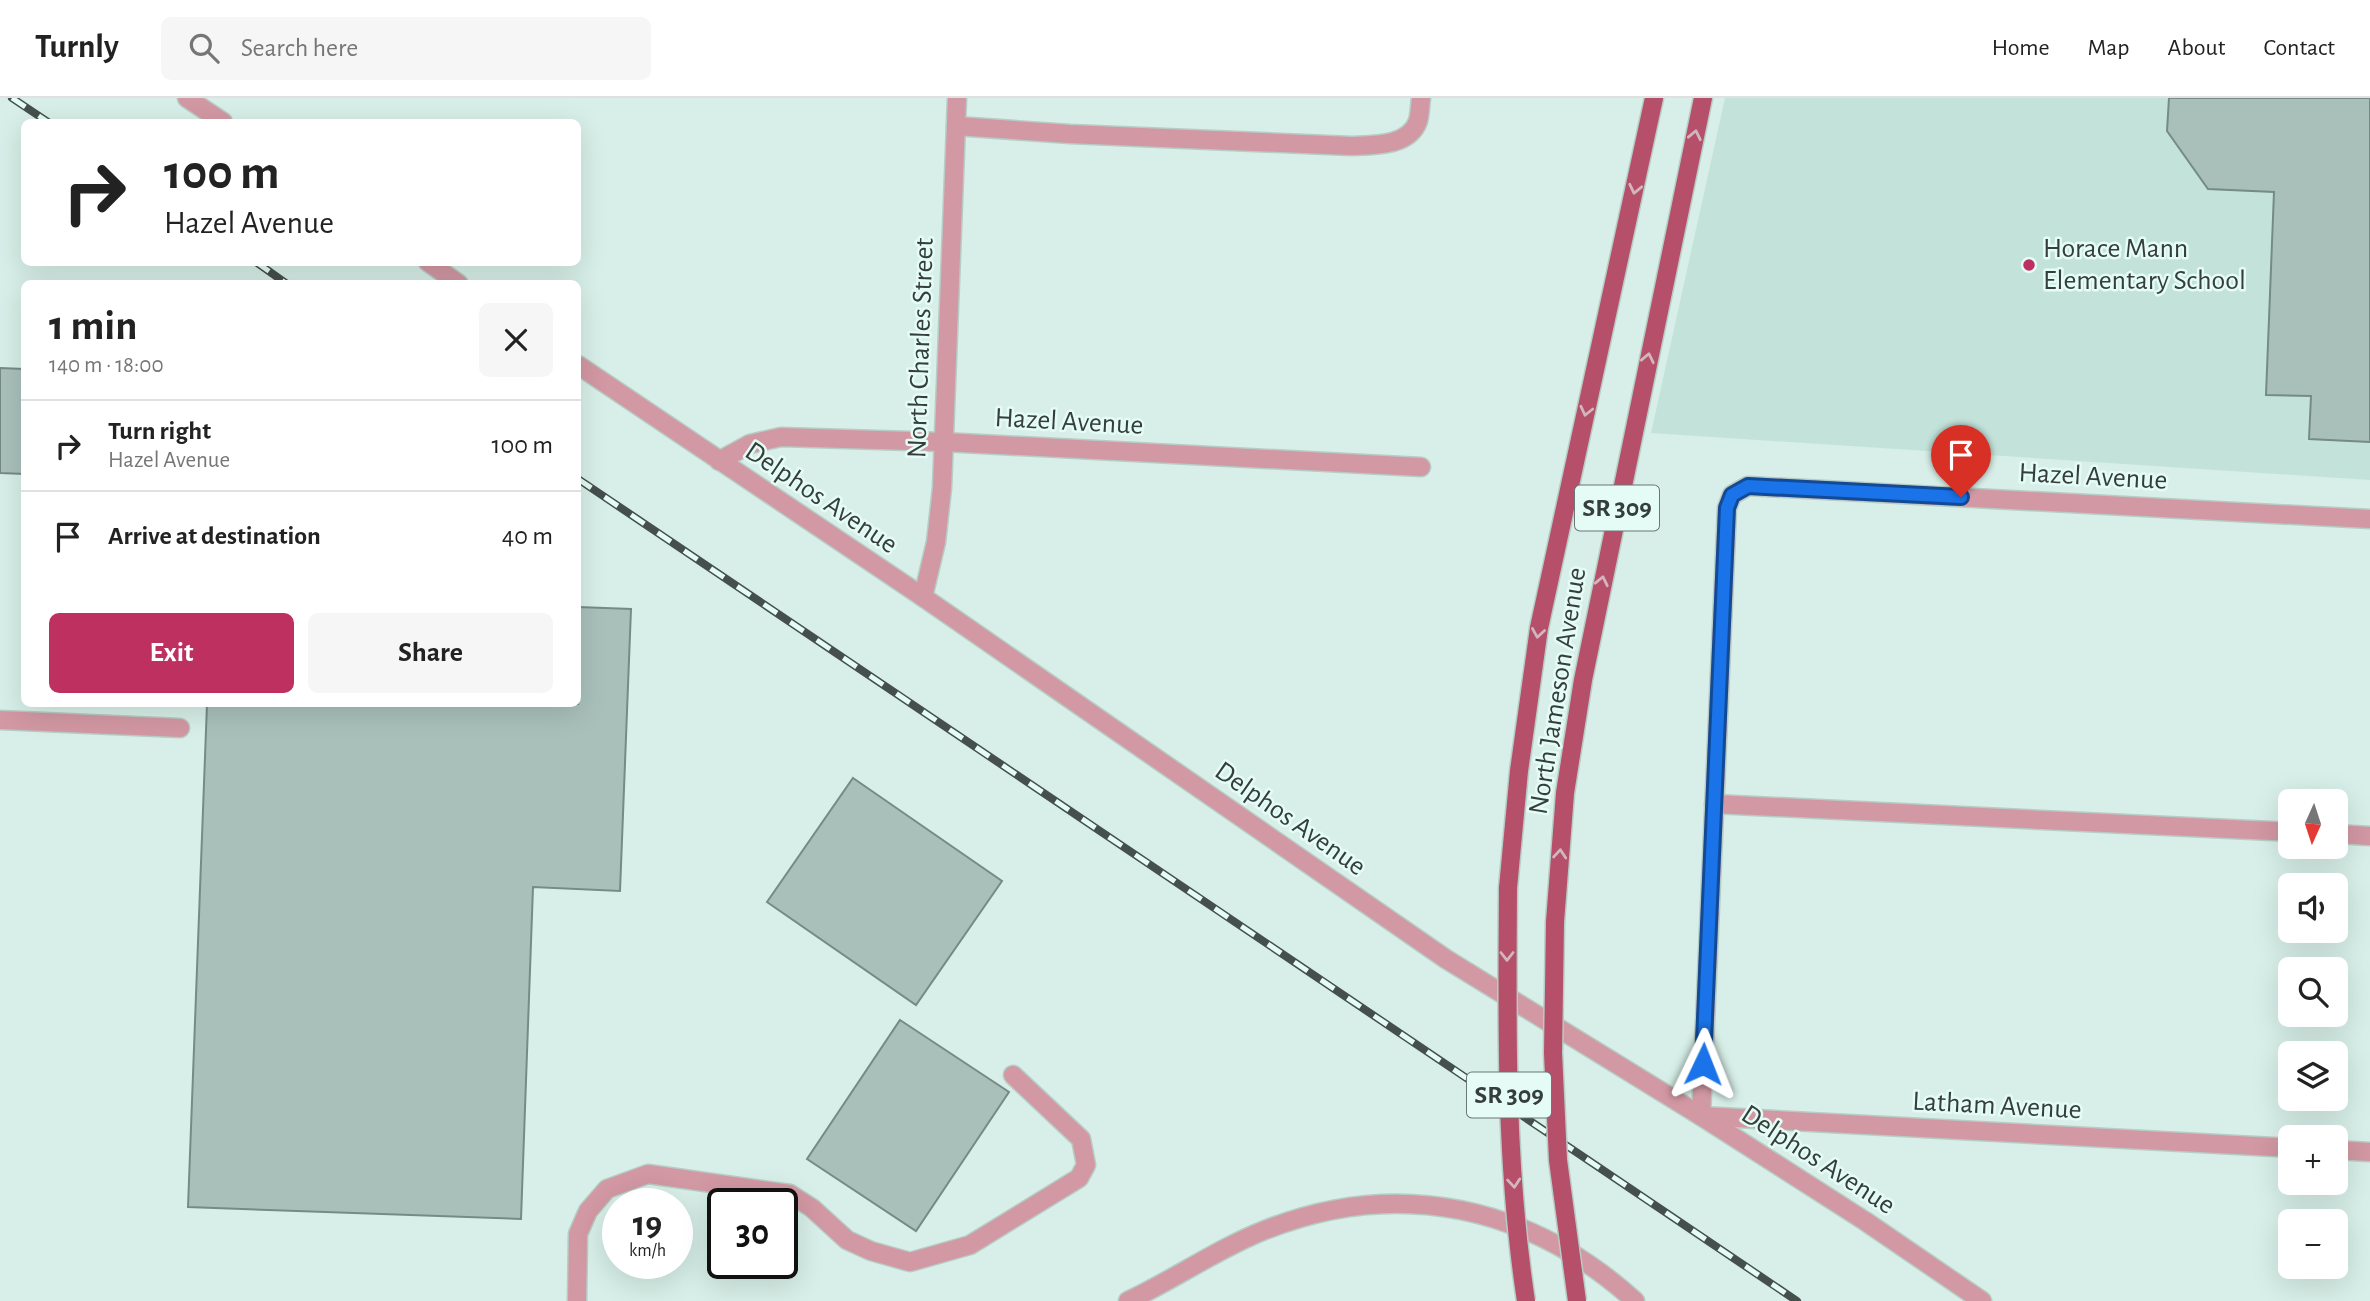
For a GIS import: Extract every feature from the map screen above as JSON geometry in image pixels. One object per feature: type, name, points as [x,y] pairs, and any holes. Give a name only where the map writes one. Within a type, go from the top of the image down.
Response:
[{"type":"main road","name":"North Jameson Avenue","points":[[1526,1301],[1511,1149],[1507,1045],[1508,888],[1519,771],[1539,628],[1654,98]]},
{"type":"main road","name":"North Jameson Avenue","points":[[1577,1301],[1558,1160],[1553,1054],[1555,922],[1565,793],[1583,680],[1703,98]]},
{"type":"street","points":[[187,98],[218,119]]},
{"type":"street","name":"North Charles Street","points":[[923,597],[936,542],[942,488],[957,98]]},
{"type":"street","points":[[956,126],[1070,134],[1351,146],[1387,144],[1405,136],[1418,123],[1421,98]]},
{"type":"street","points":[[434,266],[453,280]]},
{"type":"street","name":"Delphos Avenue","points":[[581,367],[923,597],[1446,958],[1701,1116],[1865,1221],[1982,1301]]},
{"type":"street","name":"Hazel Avenue","points":[[719,461],[750,444],[781,437],[943,442],[1421,467]]},
{"type":"street","name":"Hazel Avenue","points":[[1714,804],[1727,508],[1732,495],[1748,486],[2370,519]]},
{"type":"street","points":[[0,720],[180,728]]},
{"type":"street","points":[[1701,1116],[1714,804],[2278,831]]},
{"type":"street","points":[[2348,835],[2370,836]]},
{"type":"street","points":[[577,1301],[578,1234],[588,1210],[607,1189],[648,1174],[790,1194],[812,1208],[847,1240],[870,1251],[910,1262],[970,1245],[1079,1178],[1086,1165],[1081,1139],[1013,1075]]},
{"type":"street","name":"Latham Avenue","points":[[1701,1116],[2278,1147]]},
{"type":"street","points":[[2348,1151],[2370,1152]]},
{"type":"street","points":[[1128,1301],[1263,1230],[1301,1216],[1381,1203],[1432,1205],[1478,1212],[1526,1230],[1569,1250],[1635,1301]]},
{"type":"shaded area","name":"Horace Mann Elementary School","points":[[1725,98],[2370,98],[2370,480],[1651,433]]},
{"type":"building","points":[[2169,98],[2370,98],[2370,442],[2309,439],[2311,396],[2266,395],[2274,192],[2208,189],[2167,131]]},
{"type":"building","points":[[0,368],[21,369],[21,474],[0,473]]},
{"type":"building","points":[[581,607],[631,609],[620,891],[533,887],[521,1219],[188,1207],[207,707],[581,707]]},
{"type":"building","points":[[853,778],[1002,881],[916,1005],[767,902]]},
{"type":"building","points":[[900,1020],[1009,1092],[916,1231],[807,1159]]},
{"type":"railway","points":[[12,98],[44,119]]},
{"type":"railway","points":[[262,266],[281,280]]},
{"type":"railway","points":[[581,481],[1797,1301]]},
{"type":"place","name":"Horace Mann Elementary School","points":[[2029,265]]},
{"type":"route","points":[[1703,1064],[1727,508],[1732,495],[1748,486],[1770,486],[1961,497]]}]
